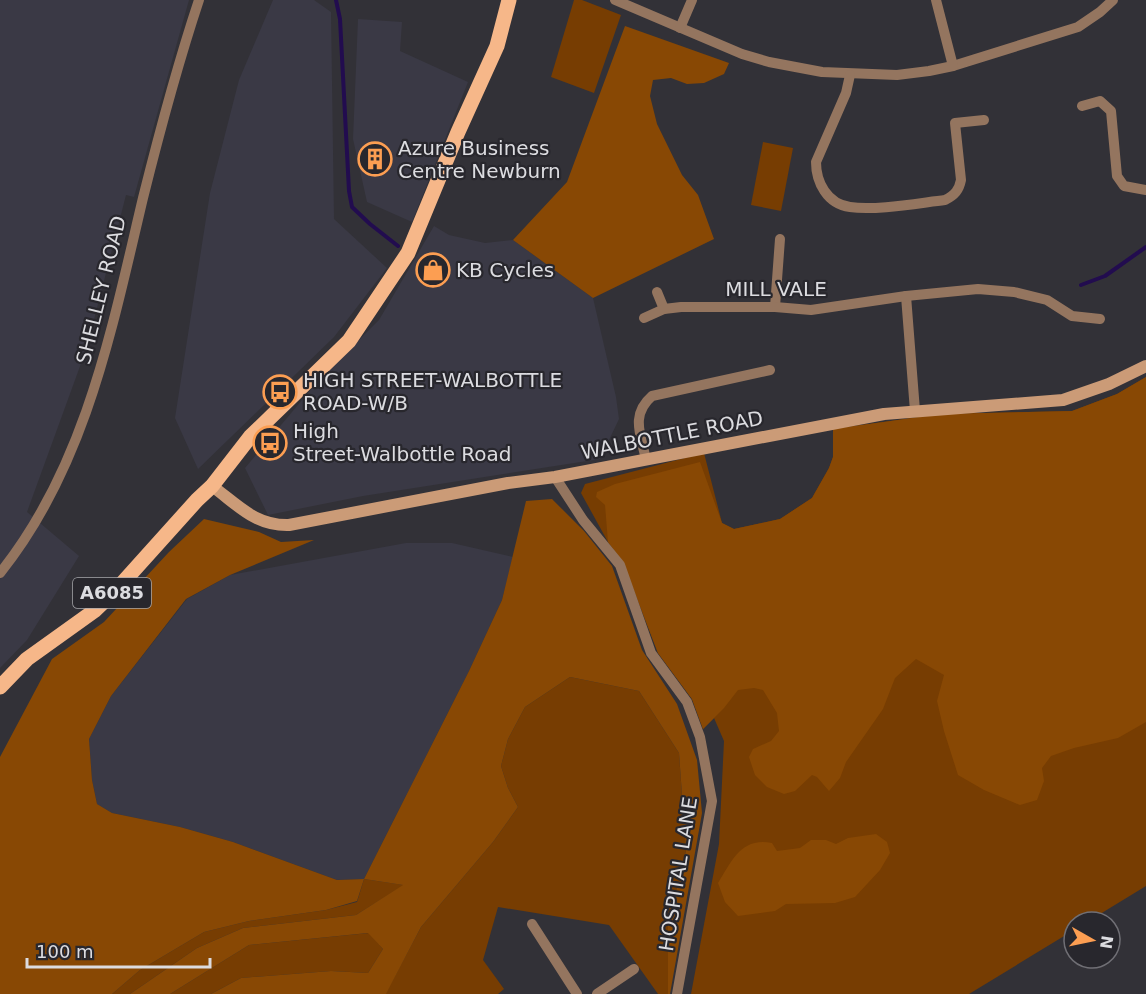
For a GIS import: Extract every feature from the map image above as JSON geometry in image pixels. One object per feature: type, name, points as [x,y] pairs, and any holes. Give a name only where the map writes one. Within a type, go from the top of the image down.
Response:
[{"type":"main road","name":"A6085","points":[[0,687],[27,659],[94,611],[212,486],[250,437],[349,340],[408,253],[458,132],[497,46],[509,0]]},
{"type":"street","name":"SHELLEY ROAD","points":[[0,573],[34,526],[56,485],[103,362],[169,92],[199,0]]},
{"type":"street","points":[[615,0],[742,54],[793,68],[850,75],[897,75],[953,66],[1078,27],[1113,0]]},
{"type":"street","points":[[680,28],[692,0]]},
{"type":"street","points":[[936,0],[953,66]]},
{"type":"street","points":[[850,75],[842,103],[816,162],[816,172],[824,191],[831,199],[849,207],[945,200],[954,196],[962,180],[955,123],[984,120]]},
{"type":"street","points":[[1082,106],[1100,101],[1111,111],[1117,176],[1124,186],[1146,190]]},
{"type":"street","points":[[775,307],[780,239]]},
{"type":"street","name":"MILL VALE","points":[[644,318],[664,309],[681,307],[775,307],[811,310],[906,296],[978,289],[1014,292],[1047,300],[1072,316],[1100,318]]},
{"type":"street","points":[[657,292],[664,309]]},
{"type":"street","points":[[906,296],[915,411]]},
{"type":"street","name":"WALBOTTLE ROAD","points":[[212,486],[252,517],[265,523],[283,525],[508,483],[555,477],[873,416],[1063,400],[1092,391],[1146,366]]},
{"type":"street","points":[[646,460],[638,416],[643,404],[651,396],[770,370]]},
{"type":"street","name":"HOSPITAL LANE","points":[[555,477],[583,520],[620,565],[651,653],[687,702],[700,737],[712,801],[677,994]]},
{"type":"street","points":[[532,924],[577,994]]},
{"type":"street","points":[[597,994],[634,969]]},
{"type":"shaded area","points":[[0,0],[189,0],[134,197],[126,195],[87,347],[27,512],[79,556],[27,640],[0,668]]},
{"type":"shaded area","points":[[273,0],[314,0],[331,12],[334,219],[387,268],[334,337],[198,469],[175,418],[210,193],[239,80]]},
{"type":"shaded area","points":[[574,0],[582,0],[621,15],[594,93],[551,77]]},
{"type":"shaded area","points":[[358,19],[402,22],[400,51],[468,82],[412,222],[367,202],[353,139]]},
{"type":"shaded area","points":[[625,26],[729,63],[724,74],[704,83],[687,84],[671,78],[653,80],[650,96],[657,124],[682,175],[698,195],[714,239],[593,298],[513,240],[567,182]]},
{"type":"shaded area","points":[[763,142],[793,148],[781,211],[751,205]]},
{"type":"shaded area","points":[[434,226],[449,235],[485,243],[513,240],[593,298],[619,419],[600,459],[363,496],[268,515],[245,468],[318,381],[379,320]]},
{"type":"shaded area","points":[[1146,377],[1146,886],[1107,910],[1062,910],[1062,937],[969,994],[691,994],[719,844],[724,741],[714,718],[703,729],[692,699],[658,653],[623,562],[608,542],[581,493],[585,484],[704,453],[722,523],[734,529],[780,519],[812,498],[833,457],[833,429],[941,414],[1072,411],[1117,394]]},
{"type":"shaded area","points":[[1146,377],[1146,722],[1118,738],[1051,756],[1042,768],[1044,781],[1037,800],[1020,805],[984,790],[958,775],[937,701],[944,675],[916,659],[895,678],[883,709],[846,762],[840,778],[829,791],[817,777],[812,775],[795,791],[784,794],[767,787],[755,775],[749,757],[753,749],[771,741],[779,731],[777,713],[763,690],[754,688],[738,690],[703,729],[692,699],[658,653],[623,562],[608,542],[605,505],[596,497],[597,492],[615,484],[700,462],[722,523],[734,529],[780,519],[812,498],[833,457],[833,429],[941,414],[1072,411],[1117,394]]},
{"type":"shaded area","points":[[552,499],[584,531],[612,566],[642,650],[677,704],[697,760],[702,813],[670,994],[668,994],[668,923],[686,851],[679,753],[639,691],[570,677],[525,707],[508,739],[501,766],[508,788],[518,807],[493,842],[421,927],[386,994],[211,994],[241,978],[331,971],[368,973],[383,949],[368,933],[249,945],[170,994],[130,994],[197,948],[243,928],[356,915],[403,885],[364,879],[469,671],[502,600],[526,501]]},
{"type":"shaded area","points":[[204,519],[259,532],[281,542],[314,540],[230,575],[186,599],[111,696],[89,739],[92,780],[97,804],[112,813],[180,827],[233,842],[337,880],[364,879],[357,901],[326,910],[249,921],[204,932],[140,970],[112,994],[0,994],[0,757],[52,659],[104,622],[169,552]]},
{"type":"shaded area","points":[[406,543],[452,543],[513,557],[502,600],[469,671],[364,879],[337,880],[233,842],[180,827],[112,813],[97,804],[92,780],[89,739],[111,696],[187,599],[230,575]]},
{"type":"shaded area","points":[[570,677],[639,691],[679,753],[686,851],[668,923],[668,994],[658,994],[609,925],[498,907],[483,960],[504,989],[498,994],[380,994],[386,993],[421,927],[493,842],[518,807],[508,788],[501,766],[508,739],[525,707]]},
{"type":"shaded area","points":[[876,834],[887,842],[890,853],[880,870],[855,897],[835,903],[786,904],[775,911],[738,916],[725,902],[718,883],[733,859],[745,847],[761,842],[772,843],[777,851],[800,848],[811,840],[826,840],[836,844],[848,838]]},
{"type":"shaded area","points":[[364,879],[404,885],[356,915],[243,928],[197,948],[130,994],[112,994],[140,970],[204,932],[249,921],[326,910],[357,902]]},
{"type":"shaded area","points":[[369,933],[383,949],[368,973],[331,971],[241,978],[211,994],[170,994],[249,945]]},
{"type":"waterway","points":[[336,0],[340,19],[349,191],[352,207],[398,246]]},
{"type":"waterway","points":[[1081,285],[1105,276],[1146,247]]},
{"type":"place","name":"Azure Business Centre Newburn","points":[[375,159]]},
{"type":"place","name":"KB Cycles","points":[[433,270]]},
{"type":"place","name":"HIGH STREET-WALBOTTLE ROAD-W/B","points":[[280,392]]},
{"type":"place","name":"High Street-Walbottle Road","points":[[270,443]]}]
